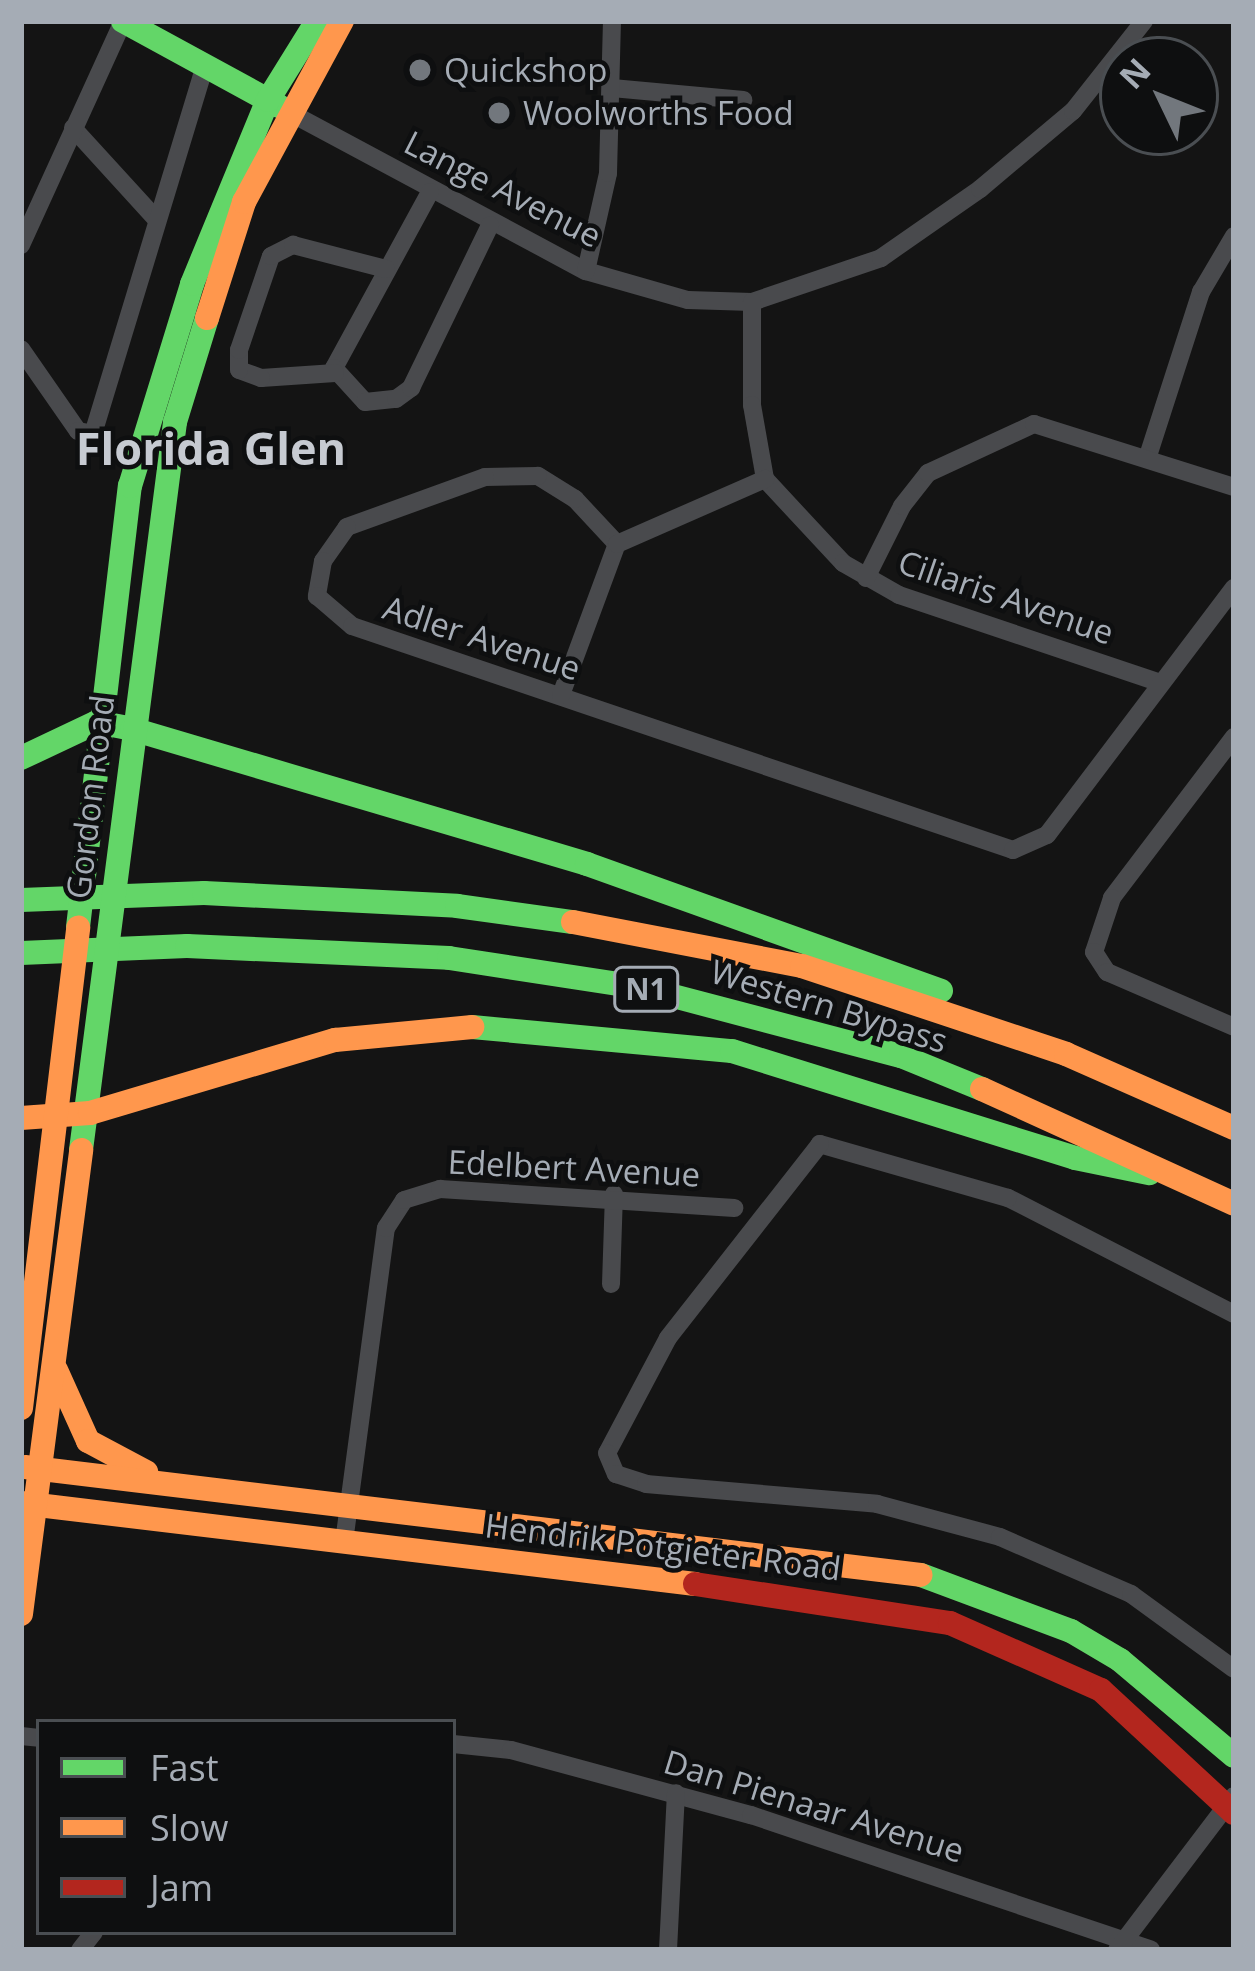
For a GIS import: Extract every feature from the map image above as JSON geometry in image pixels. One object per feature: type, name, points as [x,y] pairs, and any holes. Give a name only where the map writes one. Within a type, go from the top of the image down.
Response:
[{"type":"main road","name":"Lange Avenue","points":[[123,21],[278,105]]},
{"type":"main road","name":"Gordon Road","points":[[21,1408],[97,722],[136,458],[177,324],[317,21]]},
{"type":"main road","name":"Gordon Road","points":[[21,1615],[28,1468],[54,1361],[90,1113],[95,1017],[159,501],[195,340],[278,105],[342,21]]},
{"type":"main road","points":[[21,758],[97,722],[132,729],[806,936],[924,983],[1066,1054]]},
{"type":"main road","name":"Western Bypass","points":[[21,900],[205,893],[365,902],[664,934],[802,966],[1066,1054],[1234,1128]]},
{"type":"main road","name":"Western Bypass","points":[[21,953],[187,946],[449,958],[639,987],[901,1056],[1175,1173],[1234,1204]]},
{"type":"main road","points":[[21,1118],[90,1113],[335,1040],[440,1026],[544,1028],[732,1051],[1075,1158],[1175,1173]]},
{"type":"main road","points":[[54,1361],[73,1420],[102,1452],[139,1470],[208,1486]]},
{"type":"main road","name":"Hendrik Potgieter Road","points":[[28,1468],[918,1574],[1072,1631],[1138,1674],[1234,1756]]},
{"type":"main road","name":"Hendrik Potgieter Road","points":[[26,1504],[805,1597],[950,1623],[1101,1690],[1232,1805]]},
{"type":"street","points":[[21,245],[123,21]]},
{"type":"street","points":[[586,271],[608,173],[612,21]]},
{"type":"street","name":"Lange Avenue","points":[[278,105],[490,225],[586,271],[688,300],[752,302],[881,257],[980,189],[1073,111],[1144,21]]},
{"type":"street","points":[[21,349],[78,431],[93,434],[205,65]]},
{"type":"street","points":[[612,88],[743,100]]},
{"type":"street","points":[[73,128],[157,220]]},
{"type":"street","points":[[335,373],[430,192]]},
{"type":"street","points":[[386,269],[292,244],[271,256],[238,350],[239,370],[261,378],[335,373],[365,401],[404,395],[441,337],[490,225]]},
{"type":"street","points":[[1147,459],[1201,292],[1234,236]]},
{"type":"street","points":[[561,695],[617,544],[765,479],[752,405],[752,302]]},
{"type":"street","points":[[866,578],[914,488],[1003,434],[1049,425],[1234,487]]},
{"type":"street","name":"Adler Avenue","points":[[617,544],[562,488],[515,474],[433,491],[364,517],[323,561],[317,596],[352,626],[1000,847],[1023,849],[1047,836],[1158,682]]},
{"type":"street","name":"Ciliaris Avenue","points":[[765,479],[866,578],[1158,682]]},
{"type":"street","points":[[1158,682],[1234,588]]},
{"type":"street","points":[[1234,737],[1112,898],[1094,952],[1102,969],[1234,1027]]},
{"type":"street","points":[[1234,1314],[1008,1198],[820,1144],[668,1338],[607,1453],[616,1474],[646,1484],[877,1504],[1000,1537],[1131,1594],[1234,1669]]},
{"type":"street","name":"Edelbert Avenue","points":[[344,1542],[386,1228],[398,1207],[440,1189],[614,1194],[734,1208]]},
{"type":"street","points":[[611,1284],[614,1194]]},
{"type":"street","name":"Dan Pienaar Avenue","points":[[456,1744],[511,1750],[676,1793],[1151,1950]]},
{"type":"street","points":[[668,1950],[676,1793]]},
{"type":"street","points":[[1123,1943],[1232,1805]]},
{"type":"traffic: fast","points":[[123,21],[279,106]]},
{"type":"traffic: fast","points":[[78,927],[130,486],[192,284],[268,100],[317,21]]},
{"type":"traffic: fast","points":[[81,1150],[175,422],[207,318]]},
{"type":"traffic: fast","points":[[21,758],[97,722],[132,729],[587,864],[941,991]]},
{"type":"traffic: fast","points":[[21,900],[204,893],[457,906],[573,922]]},
{"type":"traffic: fast","points":[[21,953],[187,946],[449,958],[639,987],[901,1056],[982,1089]]},
{"type":"traffic: fast","points":[[472,1027],[732,1051],[1075,1158],[1149,1173]]},
{"type":"traffic: fast","points":[[921,1575],[1071,1631],[1120,1660],[1234,1756]]},
{"type":"traffic: slow","points":[[207,318],[244,202],[342,21]]},
{"type":"traffic: slow","points":[[573,922],[802,966],[1066,1054],[1234,1128]]},
{"type":"traffic: slow","points":[[21,1408],[78,927]]},
{"type":"traffic: slow","points":[[21,1118],[90,1113],[335,1040],[472,1027]]},
{"type":"traffic: slow","points":[[982,1089],[1234,1204]]},
{"type":"traffic: slow","points":[[21,1614],[81,1150]]},
{"type":"traffic: slow","points":[[56,1370],[88,1441],[146,1472]]},
{"type":"traffic: slow","points":[[25,1467],[921,1575]]},
{"type":"traffic: slow","points":[[21,1503],[695,1584]]},
{"type":"traffic: jam","points":[[695,1584],[950,1623],[1101,1690],[1234,1813]]},
{"type":"place","name":"Quickshop","points":[[420,70]]},
{"type":"place","name":"Woolworths Food","points":[[499,113]]},
{"type":"district","name":"Florida Glen","points":[[211,448]]}]
